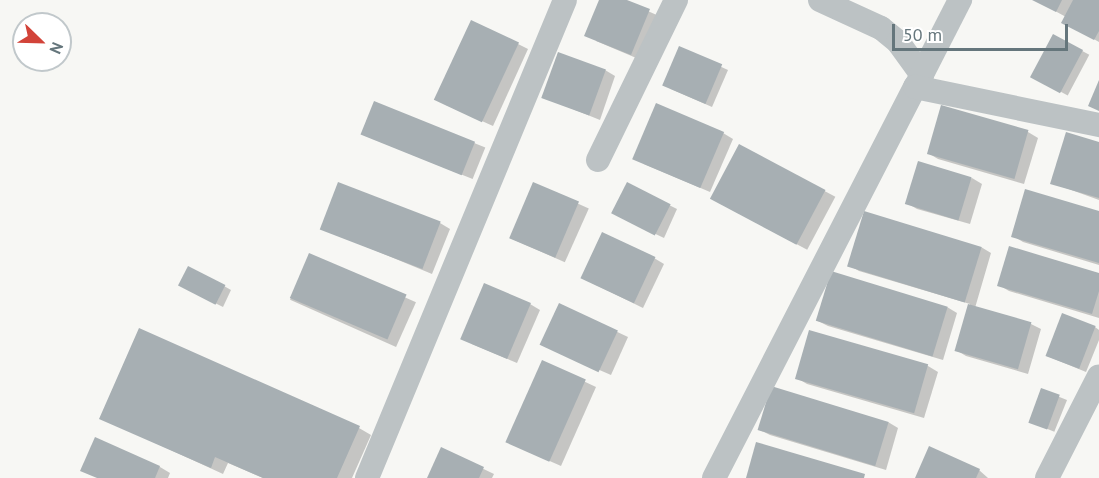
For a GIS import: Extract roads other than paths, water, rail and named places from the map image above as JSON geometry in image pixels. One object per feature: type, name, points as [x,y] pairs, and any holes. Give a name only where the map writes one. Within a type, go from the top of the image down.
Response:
[{"type":"street","points":[[367,478],[565,0]]},
{"type":"street","points":[[598,159],[676,0]]},
{"type":"street","points":[[820,0],[881,28],[898,42],[919,81],[1099,125]]},
{"type":"street","points":[[714,478],[960,0]]},
{"type":"street","points":[[1047,478],[1099,376]]}]
